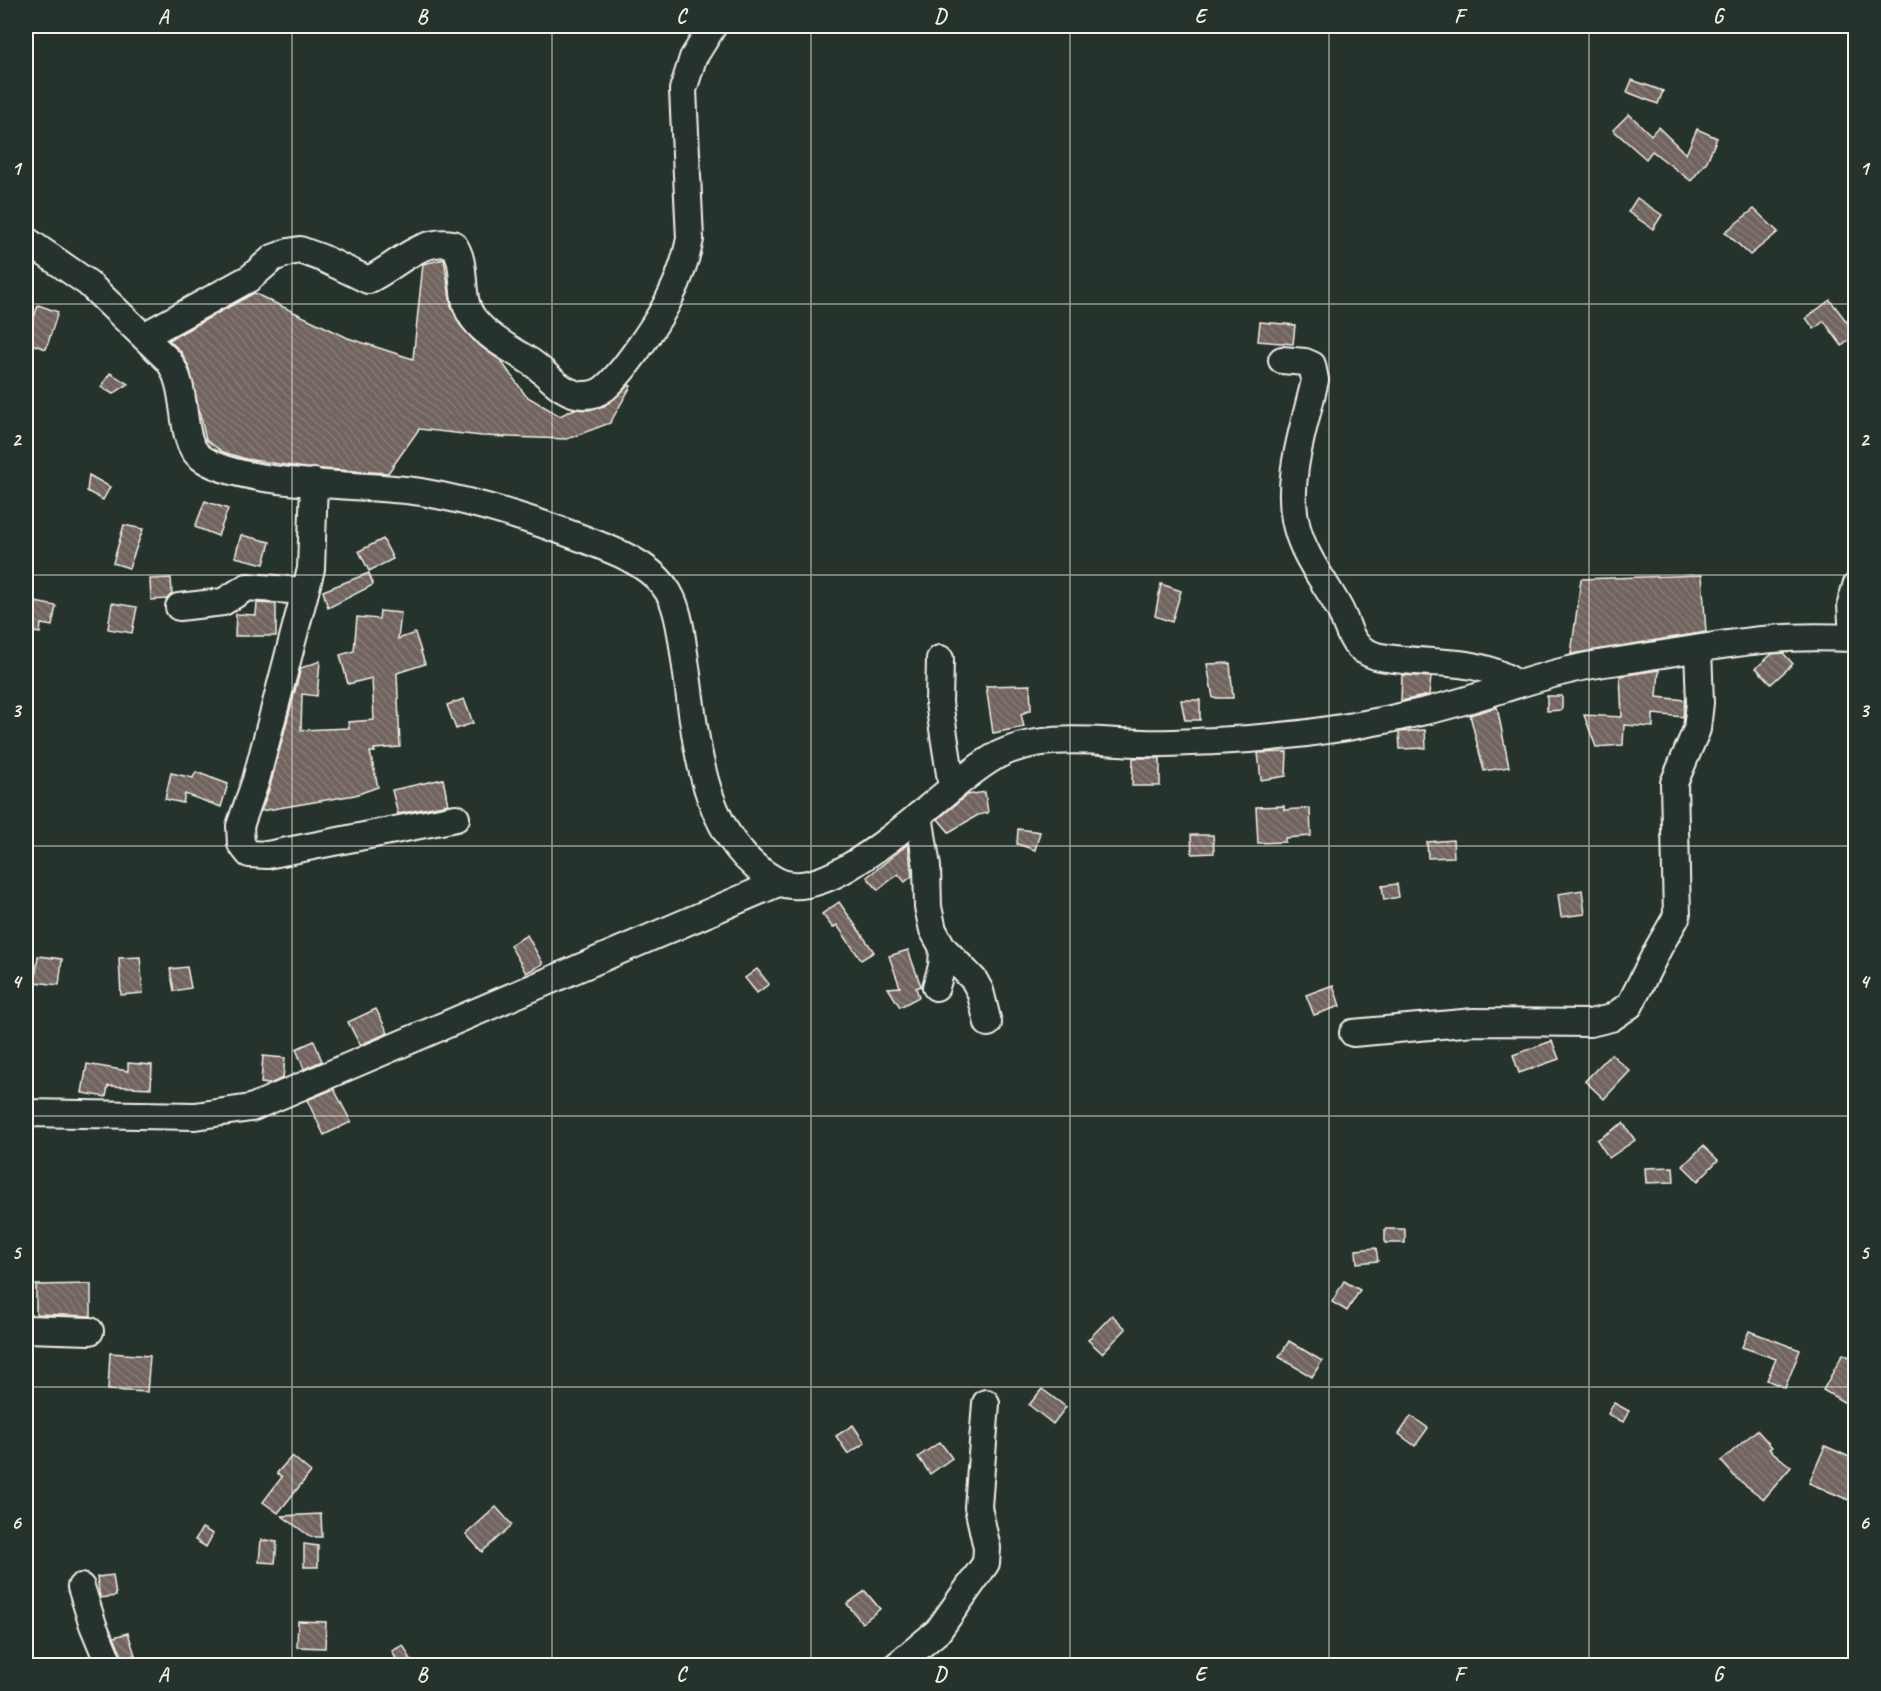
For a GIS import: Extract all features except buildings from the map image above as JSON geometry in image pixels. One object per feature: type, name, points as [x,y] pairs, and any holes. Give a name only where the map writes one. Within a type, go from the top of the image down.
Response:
[{"type":"street","points":[[144,336],[241,283],[273,258],[289,252],[300,250],[368,280],[416,250],[444,243],[453,244],[460,254],[467,306],[477,324],[533,364],[568,393],[596,394],[605,389],[628,360],[670,298],[686,260],[690,239],[683,90],[693,58],[713,26]]},
{"type":"street","points":[[26,240],[88,283],[176,370],[181,386],[189,444],[195,453],[228,471],[423,492],[514,516],[612,550],[648,568],[671,597],[679,625],[701,766],[718,816],[744,856],[778,883]]},
{"type":"street","points":[[1282,360],[1305,362],[1312,365],[1314,371],[1315,380],[1293,485],[1293,506],[1297,529],[1317,574],[1341,611],[1348,634],[1364,652],[1376,656],[1470,664],[1503,674],[1517,684]]},
{"type":"street","points":[[314,482],[313,553],[256,780],[240,826],[240,840],[245,852],[253,855],[267,855],[456,818]]},
{"type":"street","points":[[26,1113],[195,1116],[251,1108],[778,883],[811,885],[834,877],[998,755],[1043,742],[1151,743],[1239,740],[1356,725],[1429,710],[1573,668],[1776,638],[1854,638],[1851,604],[1856,585]]},
{"type":"street","points":[[179,607],[223,602],[247,587],[305,591]]},
{"type":"street","points":[[1353,1033],[1474,1022],[1590,1023],[1611,1018],[1630,1005],[1677,916],[1674,783],[1697,729],[1700,703],[1698,649]]},
{"type":"street","points":[[940,659],[939,703],[952,787]]},
{"type":"street","points":[[919,815],[927,867],[929,919],[943,948],[974,980],[980,991],[988,1023]]},
{"type":"street","points":[[936,987],[943,948]]},
{"type":"street","points":[[26,1329],[90,1330]]},
{"type":"street","points":[[897,1665],[938,1631],[986,1563],[987,1548],[978,1508],[986,1403]]},
{"type":"street","points":[[81,1587],[93,1625],[110,1665]]}]
